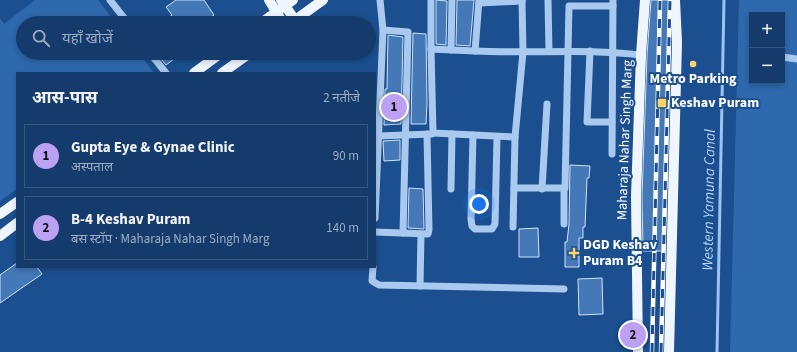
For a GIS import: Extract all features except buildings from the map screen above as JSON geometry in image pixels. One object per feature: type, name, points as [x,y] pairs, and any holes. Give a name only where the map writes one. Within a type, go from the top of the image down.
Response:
[{"type":"main road","points":[[268,0],[284,4],[290,16]]},
{"type":"main road","points":[[301,16],[323,0]]},
{"type":"main road","name":"Maharaja Nahar Singh Marg","points":[[638,352],[636,196],[641,55],[645,0]]},
{"type":"main road","points":[[669,352],[677,42],[676,0]]},
{"type":"main road","points":[[270,16],[284,4]]},
{"type":"main road","points":[[283,16],[284,4]]},
{"type":"main road","points":[[195,72],[212,60]]},
{"type":"main road","points":[[223,72],[240,60]]},
{"type":"main road","points":[[0,214],[16,203]]},
{"type":"main road","points":[[0,236],[16,224]]},
{"type":"street","points":[[110,0],[123,16]]},
{"type":"street","points":[[376,191],[383,30],[380,0]]},
{"type":"street","points":[[376,232],[428,234],[430,230],[431,0]]},
{"type":"street","points":[[451,50],[452,0]]},
{"type":"street","points":[[475,51],[479,1],[522,0],[523,52],[515,137],[513,226]]},
{"type":"street","points":[[548,0],[549,51]]},
{"type":"street","points":[[564,224],[568,3],[613,3],[612,154]]},
{"type":"street","points":[[383,30],[408,32],[403,233]]},
{"type":"street","points":[[431,49],[523,52],[568,50],[641,55]]},
{"type":"street","points":[[590,51],[587,122],[612,122]]},
{"type":"street","points":[[785,57],[797,59]]},
{"type":"street","points":[[156,60],[165,72]]},
{"type":"street","points":[[542,189],[547,104]]},
{"type":"street","points":[[378,136],[452,134],[515,137]]},
{"type":"street","points":[[451,189],[452,134]]},
{"type":"street","points":[[473,135],[471,219],[472,226],[475,229],[492,229],[495,224],[497,136]]},
{"type":"street","points":[[514,188],[564,189]]},
{"type":"street","points":[[420,286],[421,234]]},
{"type":"street","points":[[373,268],[372,281],[379,285],[564,289]]},
{"type":"shaded area","points":[[35,0],[98,0],[111,16],[16,16],[16,60],[144,60],[153,72],[16,72],[16,190],[0,201],[0,18],[4,24]]},
{"type":"shaded area","points":[[739,0],[797,0],[797,352],[730,352]]},
{"type":"waterway","name":"Western Yamuna Canal","points":[[717,352],[724,0]]},
{"type":"railway","points":[[652,352],[660,0]]},
{"type":"railway","points":[[661,352],[670,0]]},
{"type":"place","name":"Metro Parking","points":[[693,64]]},
{"type":"place","name":"Keshav Puram","points":[[662,103]]},
{"type":"place","name":"Gupta Eye & Gynae Clinic","points":[[394,107]]},
{"type":"place","name":"DGD Keshav Puram B4","points":[[574,253]]},
{"type":"place","name":"B-4 Keshav Puram","points":[[633,335]]}]
